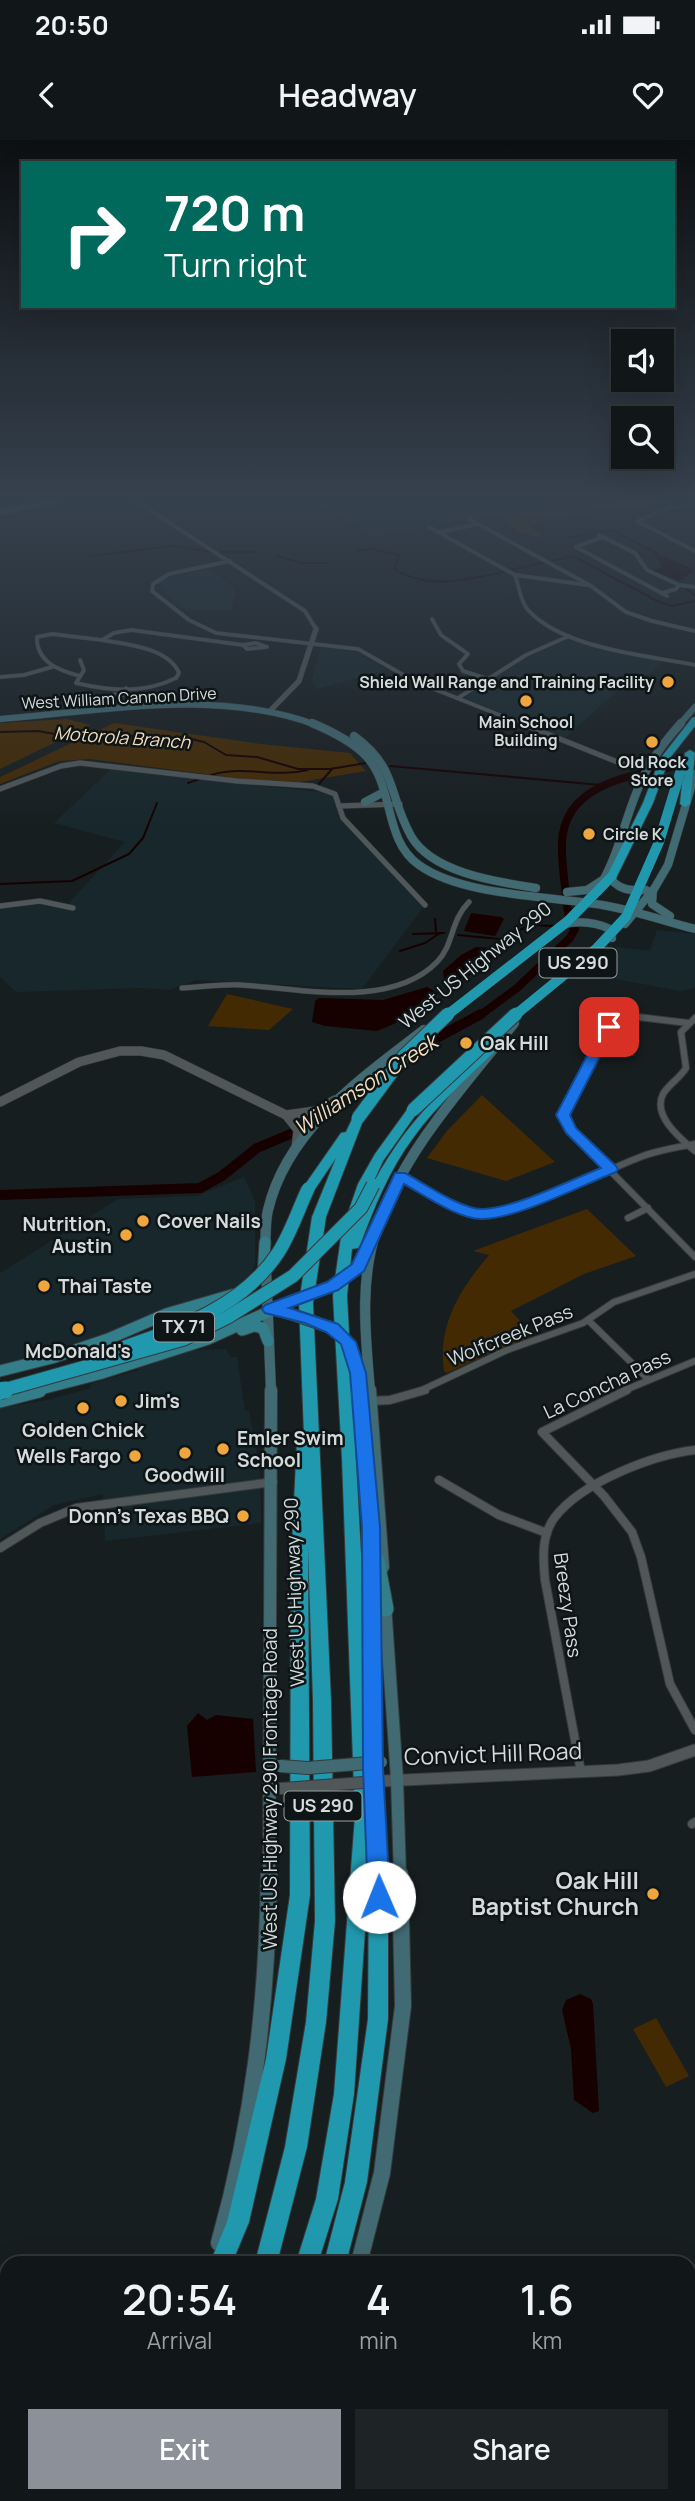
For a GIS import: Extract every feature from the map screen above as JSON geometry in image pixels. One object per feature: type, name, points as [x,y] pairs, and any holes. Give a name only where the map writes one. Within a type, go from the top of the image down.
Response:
[{"type":"highway","name":"West US Highway 290","points":[[268,2256],[296,2147],[316,2022],[325,1921],[323,1701],[306,1303],[319,1217],[358,1118],[385,1078],[419,1040],[447,1015],[558,931],[612,876],[648,803],[665,759],[694,713]]},
{"type":"highway","points":[[685,804],[692,772],[692,750]]},
{"type":"highway","name":"US 290","points":[[309,2256],[327,2199],[344,2094],[364,1816],[350,1459],[340,1296],[354,1208],[373,1167],[413,1110],[539,993],[597,948],[626,917],[659,842],[680,773],[692,750]]},
{"type":"highway","points":[[342,1272],[367,1208],[397,1151],[423,1118],[495,1045]]},
{"type":"highway","name":"TX 71","points":[[0,1381],[72,1363],[191,1325],[237,1295],[278,1254],[308,1189],[358,1118]]},
{"type":"highway","name":"TX 71","points":[[0,1391],[184,1339],[228,1317],[293,1276],[361,1208],[395,1136]]},
{"type":"highway","name":"US 290","points":[[224,2256],[238,2222],[276,2059],[300,1895],[299,1564],[309,1345]]},
{"type":"highway","points":[[337,2256],[356,2182],[378,2019],[383,1772],[371,1527]]},
{"type":"highway","points":[[357,1671],[383,1772]]},
{"type":"main road","name":"West William Cannon Drive","points":[[0,712],[201,705],[274,710],[327,723],[369,747],[387,769],[415,842],[435,858],[481,877],[557,898],[580,900]]},
{"type":"main road","name":"West William Cannon Drive","points":[[0,719],[104,709]]},
{"type":"main road","name":"West William Cannon Drive","points":[[274,710],[329,730],[359,749],[372,762],[399,842],[406,854],[420,867],[471,884],[567,892],[580,900]]},
{"type":"main road","points":[[654,756],[694,713]]},
{"type":"main road","points":[[359,749],[369,747]]},
{"type":"main road","name":"West US Highway 290 Frontage Road","points":[[215,2256],[242,2161],[254,2096],[268,1966],[274,1482],[265,1241],[270,1207],[293,1153],[312,1126],[338,1099],[560,926],[580,900],[606,876],[620,850],[639,786],[654,756]]},
{"type":"main road","points":[[365,802],[384,792]]},
{"type":"main road","points":[[175,1312],[222,1307],[269,1309],[277,1314],[288,1306],[332,1286],[359,1268],[413,1153],[462,1092],[495,1045],[531,1005],[612,938],[654,888],[674,849],[685,804]]},
{"type":"main road","points":[[580,900],[606,876],[623,889],[646,891],[654,888]]},
{"type":"main road","points":[[654,888],[652,904],[670,916]]},
{"type":"main road","points":[[580,900],[670,916],[690,924]]},
{"type":"main road","points":[[636,909],[690,924]]},
{"type":"main road","points":[[560,926],[573,921],[590,922],[610,929],[612,938]]},
{"type":"main road","points":[[625,924],[644,921],[690,924]]},
{"type":"main road","points":[[375,1233],[366,1286],[369,1369],[395,1744],[383,1772]]},
{"type":"main road","points":[[0,1371],[52,1358],[175,1312],[260,1285],[265,1241]]},
{"type":"main road","points":[[208,1339],[269,1309],[275,1301],[332,1328],[348,1342],[362,1396],[371,1527],[386,1609]]},
{"type":"main road","points":[[175,1312],[198,1327],[198,1334],[180,1348]]},
{"type":"main road","points":[[0,1400],[99,1374],[254,1326],[263,1328],[268,1341]]},
{"type":"main road","points":[[99,1374],[76,1373],[72,1363],[79,1353],[108,1339]]},
{"type":"main road","points":[[361,2256],[382,2173],[403,2006],[383,1772],[386,1759],[395,1744]]},
{"type":"main road","points":[[270,1753],[280,1766],[383,1772]]},
{"type":"street","points":[[176,609],[189,620],[216,633],[312,642],[362,650],[404,676],[625,765],[639,766],[654,756]]},
{"type":"street","points":[[274,710],[305,682],[315,645],[312,642],[316,629],[302,609]]},
{"type":"street","points":[[528,609],[543,623],[570,636],[695,665]]},
{"type":"street","points":[[619,609],[650,621],[695,631]]},
{"type":"street","points":[[432,619],[441,635],[468,654],[458,664],[463,671],[486,678]]},
{"type":"street","points":[[102,640],[114,633],[131,630],[242,645],[267,645],[255,650],[243,648],[242,645]]},
{"type":"street","points":[[80,660],[84,670],[80,676],[76,682],[102,689],[166,684],[179,673],[169,658],[126,644],[54,634],[41,635],[36,640],[39,654],[52,667],[80,676]]},
{"type":"street","points":[[458,698],[533,651],[570,636]]},
{"type":"street","points":[[0,677],[24,675],[52,667]]},
{"type":"street","points":[[116,689],[115,694],[101,700],[104,709],[110,700],[123,695],[125,688]]},
{"type":"street","points":[[0,789],[61,766],[85,763],[237,781],[317,786],[333,792],[343,818],[425,905]]},
{"type":"street","points":[[339,804],[399,802]]},
{"type":"street","points":[[339,804],[388,803]]},
{"type":"street","points":[[0,906],[40,901],[73,908]]},
{"type":"street","points":[[182,988],[239,985],[347,992],[394,985],[425,972],[435,963],[450,943],[455,914],[469,902]]},
{"type":"street","points":[[688,1023],[640,1015],[617,1021],[603,1033],[563,1115],[570,1130],[695,1257]]},
{"type":"street","points":[[695,1018],[688,1023],[681,1037],[686,1068],[660,1102],[665,1118],[692,1144],[695,1151]]},
{"type":"street","points":[[0,1102],[88,1058],[118,1049],[145,1050],[164,1055],[286,1115],[298,1130],[293,1153]]},
{"type":"street","points":[[286,1115],[315,1111],[338,1099]]},
{"type":"street","points":[[400,1176],[455,1207],[481,1215],[514,1207],[641,1157],[692,1144]]},
{"type":"street","points":[[628,1218],[648,1208]]},
{"type":"street","name":"Wolfcreek Pass","points":[[372,1401],[402,1398],[496,1354],[588,1320],[617,1300],[671,1285],[695,1274]]},
{"type":"street","points":[[588,1320],[648,1379]]},
{"type":"street","name":"La Concha Pass","points":[[695,1361],[648,1379],[542,1432],[629,1525],[667,1677],[677,1704],[695,1730]]},
{"type":"street","name":"Breezy Pass","points":[[581,1772],[545,1580],[543,1560],[547,1533],[555,1517],[567,1504],[595,1487],[666,1453],[695,1450]]},
{"type":"street","points":[[439,1480],[499,1515],[547,1533]]},
{"type":"street","points":[[0,1548],[40,1523],[76,1508],[274,1482]]},
{"type":"street","name":"Convict Hill Road","points":[[270,1789],[383,1772],[581,1772],[649,1766],[695,1750]]},
{"type":"shaded area","points":[[185,609],[231,609],[231,610]]},
{"type":"shaded area","points":[[571,638],[664,660],[648,675],[637,673],[565,738],[464,698],[522,660]]},
{"type":"shaded area","points":[[321,647],[357,652],[386,670],[317,689],[312,679]]},
{"type":"shaded area","points":[[67,719],[91,725],[0,769],[0,723]]},
{"type":"shaded area","points":[[114,723],[261,744],[350,753],[366,771],[300,782],[244,779],[90,759],[59,761],[0,784],[0,777]]},
{"type":"shaded area","points":[[111,769],[335,794],[341,814],[425,905],[362,989],[196,980],[169,990],[140,988],[16,992],[0,977],[0,906],[42,901],[66,906],[125,842],[54,823]]},
{"type":"shaded area","points":[[471,913],[504,919],[495,936],[464,931]]},
{"type":"shaded area","points":[[657,930],[695,934],[695,988],[680,991],[583,973],[617,947],[650,951]]},
{"type":"shaded area","points":[[476,947],[489,948],[496,954],[465,977],[451,980],[444,978],[443,971],[461,955]]},
{"type":"shaded area","points":[[427,987],[438,993],[396,1023],[377,1031],[325,1026],[312,1022],[315,1001],[319,998],[383,1000]]},
{"type":"shaded area","points":[[227,994],[293,1009],[269,1030],[208,1026]]},
{"type":"shaded area","points":[[482,1095],[555,1162],[506,1181],[427,1158],[447,1131]]},
{"type":"shaded area","points":[[244,1177],[255,1201],[255,1264],[251,1275],[259,1285],[240,1285],[83,1345],[0,1369],[0,1273],[118,1199],[197,1196]]},
{"type":"shaded area","points":[[587,1209],[636,1256],[584,1274],[511,1311],[536,1338],[491,1353],[447,1373],[444,1371],[444,1338],[453,1308],[489,1255],[473,1251]]},
{"type":"shaded area","points":[[226,1349],[231,1357],[237,1357],[245,1411],[249,1411],[260,1470],[261,1523],[105,1541],[103,1494],[54,1505],[0,1539],[0,1408],[47,1400],[91,1388],[90,1384],[139,1370],[139,1364],[192,1350]]},
{"type":"shaded area","points":[[198,1713],[207,1720],[216,1715],[253,1719],[256,1772],[192,1777],[187,1726]]},
{"type":"shaded area","points":[[580,1994],[591,1999],[593,2004],[599,2111],[593,2113],[574,2100],[571,2049],[562,2010],[566,2000]]},
{"type":"shaded area","points":[[656,2018],[689,2076],[666,2087],[633,2029]]},
{"type":"waterway","name":"Motorola Branch","points":[[0,732],[38,731],[82,739],[115,735],[191,739],[204,742],[226,755],[257,757],[298,769],[330,769],[366,763]]},
{"type":"waterway","name":"Williamson Creek","points":[[568,913],[562,842],[567,820],[577,804],[593,791],[612,782],[695,762]]},
{"type":"waterway","name":"Motorola Branch","points":[[390,766],[601,785]]},
{"type":"waterway","points":[[319,784],[332,769]]},
{"type":"waterway","points":[[211,775],[235,771],[283,773],[308,770]]},
{"type":"waterway","points":[[188,783],[200,779]]},
{"type":"waterway","points":[[0,884],[72,881],[129,854],[143,838],[157,803]]},
{"type":"waterway","points":[[435,919],[436,931]]},
{"type":"waterway","name":"Williamson Creek","points":[[479,1016],[517,988],[570,938],[575,929],[570,924]]},
{"type":"waterway","points":[[458,935],[500,939],[531,925],[555,926]]},
{"type":"waterway","points":[[400,951],[425,943],[440,933]]},
{"type":"waterway","points":[[413,934],[440,933]]},
{"type":"waterway","points":[[440,933],[444,933]]},
{"type":"waterway","name":"Williamson Creek","points":[[418,1048],[481,1014]]},
{"type":"waterway","name":"Williamson Creek","points":[[322,1118],[396,1063]]},
{"type":"waterway","name":"Williamson Creek","points":[[0,1195],[200,1188],[222,1176],[257,1148],[305,1128]]},
{"type":"place","name":"Shield Wall Range and Training Facility","points":[[668,682]]},
{"type":"place","name":"Main School Building","points":[[526,701]]},
{"type":"place","name":"Old Rock Store","points":[[652,742]]},
{"type":"place","name":"Circle K","points":[[589,834]]},
{"type":"place","name":"Oak Hill","points":[[466,1043]]},
{"type":"place","name":"Cover Nails","points":[[143,1221]]},
{"type":"place","name":"Nutrition, Austin","points":[[126,1235]]},
{"type":"place","name":"Thai Taste","points":[[44,1286]]},
{"type":"place","name":"McDonald's","points":[[78,1329]]},
{"type":"place","name":"Jim's","points":[[121,1401]]},
{"type":"place","name":"Golden Chick","points":[[83,1408]]},
{"type":"place","name":"Emler Swim School","points":[[223,1449]]},
{"type":"place","name":"Goodwill","points":[[185,1453]]},
{"type":"place","name":"Wells Fargo","points":[[135,1456]]},
{"type":"place","name":"Donn's Texas BBQ","points":[[243,1516]]},
{"type":"place","name":"Oak Hill Baptist Church","points":[[653,1894]]},
{"type":"route","points":[[379,1897],[373,1768],[371,1527],[358,1373],[348,1342],[332,1328],[309,1318],[270,1309],[332,1286],[345,1280],[359,1268],[400,1176],[421,1185],[455,1207],[481,1215],[514,1207],[611,1169],[570,1130],[563,1115],[603,1033],[609,1027]]}]
